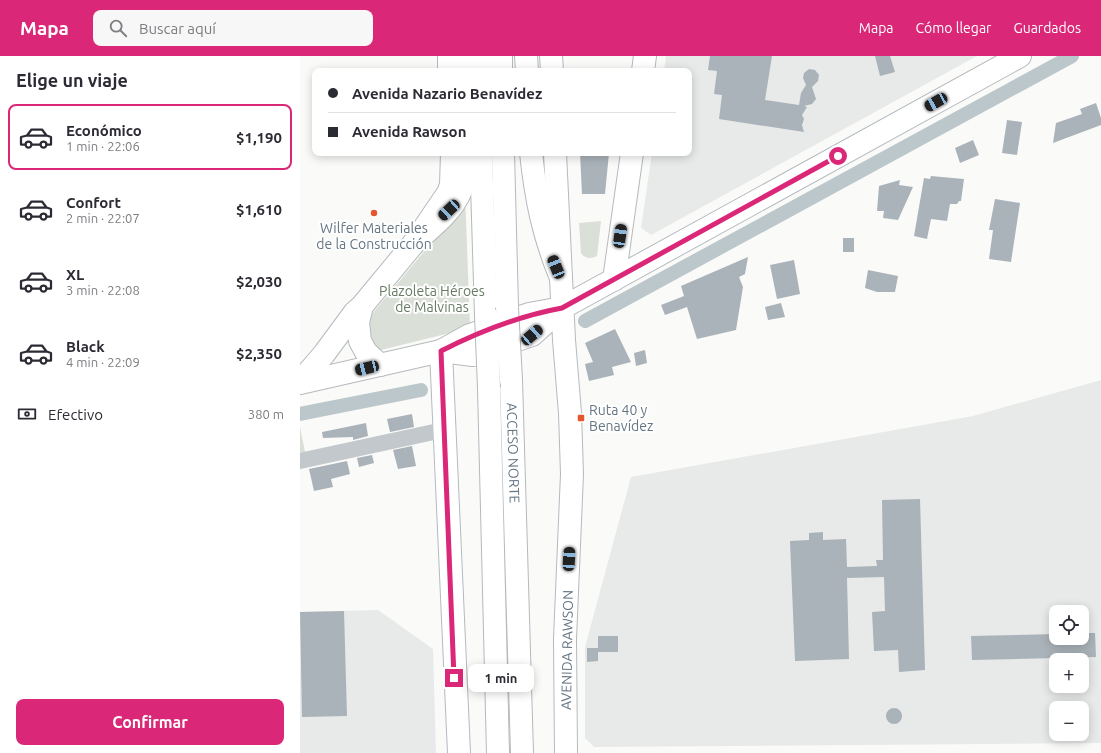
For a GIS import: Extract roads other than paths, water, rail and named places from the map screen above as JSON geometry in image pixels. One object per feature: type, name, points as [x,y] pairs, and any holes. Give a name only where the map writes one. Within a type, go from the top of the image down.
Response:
[{"type":"main road","points":[[449,56],[450,68]]},
{"type":"main road","points":[[462,56],[462,68]]},
{"type":"main road","points":[[479,56],[479,68]]},
{"type":"main road","points":[[501,56],[501,68]]},
{"type":"main road","points":[[526,56],[527,68]]},
{"type":"main road","points":[[551,56],[552,68]]},
{"type":"main road","points":[[643,68],[645,56]]},
{"type":"main road","points":[[300,382],[441,351],[470,335],[529,314],[562,308],[1020,56]]},
{"type":"main road","points":[[300,382],[324,354],[355,312],[362,306],[414,243],[448,193],[452,176],[452,156]]},
{"type":"main road","points":[[414,243],[449,210],[457,198],[465,179],[464,156]]},
{"type":"main road","name":"ACCESO NORTE","points":[[481,156],[489,388],[498,753]]},
{"type":"main road","name":"ACCESO NORTE","points":[[504,156],[507,307],[512,380],[522,753]]},
{"type":"main road","points":[[531,156],[538,208],[552,256],[561,278]]},
{"type":"main road","name":"AVENIDA RAWSON","points":[[555,156],[562,308],[570,413],[572,474],[566,639],[566,753]]},
{"type":"main road","points":[[614,280],[632,156]]},
{"type":"main road","points":[[362,306],[358,322],[360,341],[366,352],[380,365]]},
{"type":"main road","points":[[441,351],[443,430],[458,753]]},
{"type":"street","points":[[300,461],[443,430]]},
{"type":"waterway","points":[[585,321],[1072,56]]},
{"type":"waterway","points":[[300,414],[421,390]]},
{"type":"place","name":"Wilfer Materiales de la Construcción","points":[[374,213]]},
{"type":"place","name":"Ruta 40 y Benavídez","points":[[581,418]]},
{"type":"park label","name":"Plazoleta Héroes de Malvinas","points":[[432,300]]}]
